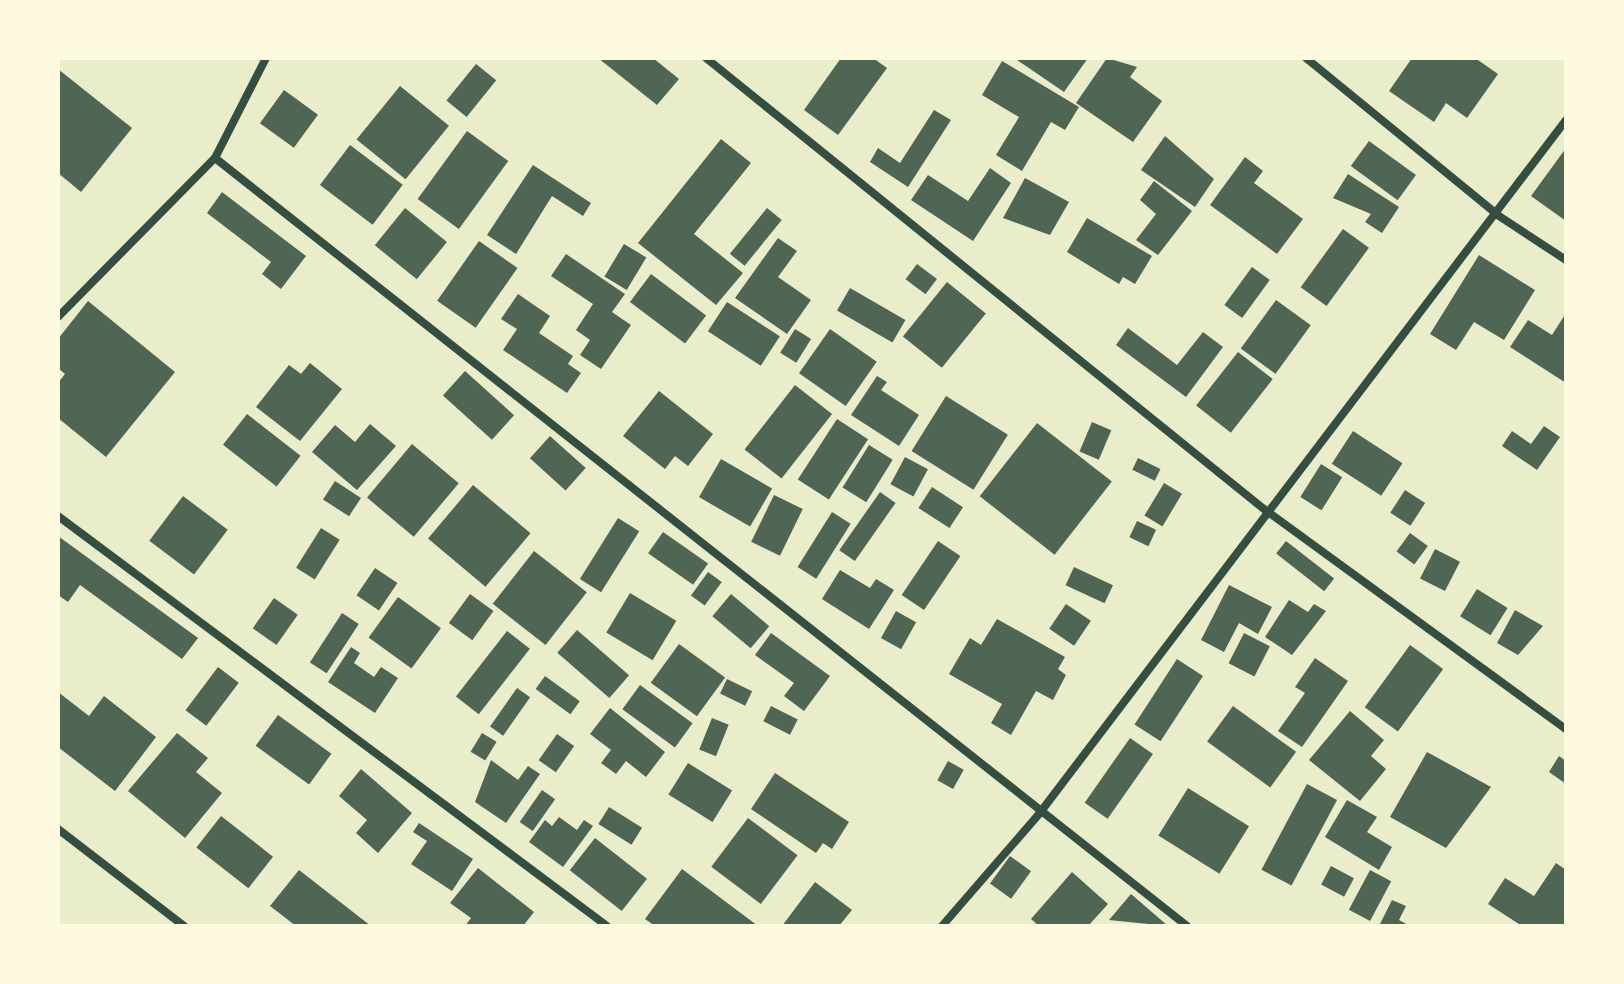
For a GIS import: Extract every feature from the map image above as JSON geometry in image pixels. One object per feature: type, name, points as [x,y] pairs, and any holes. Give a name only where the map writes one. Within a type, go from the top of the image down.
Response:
[{"type":"street","points":[[58,317],[215,158],[266,58]]},
{"type":"street","points":[[706,58],[1264,509],[1566,729]]},
{"type":"street","points":[[1306,58],[1499,216],[1566,260]]},
{"type":"street","points":[[942,926],[1039,814],[1264,509],[1499,216],[1566,120]]},
{"type":"street","points":[[215,158],[1039,814],[1187,926]]},
{"type":"street","points":[[58,516],[607,926]]},
{"type":"street","points":[[58,829],[184,926]]},
{"type":"building","points":[[598,58],[653,58],[679,79],[657,105]]},
{"type":"building","points":[[841,58],[873,58],[887,68],[838,135],[804,110]]},
{"type":"building","points":[[1014,58],[1088,58],[1064,92]]},
{"type":"building","points":[[1107,58],[1137,67],[1130,77],[1162,101],[1133,142],[1076,103]]},
{"type":"building","points":[[1412,58],[1475,58],[1498,74],[1467,118],[1446,103],[1434,122],[1389,91]]},
{"type":"building","points":[[1002,61],[1079,107],[1065,130],[1051,122],[1022,171],[996,155],[1019,117],[982,95]]},
{"type":"building","points":[[476,64],[496,80],[467,117],[446,101]]},
{"type":"building","points":[[58,69],[132,128],[81,192],[58,173]]},
{"type":"building","points":[[400,86],[449,126],[406,179],[357,140]]},
{"type":"building","points":[[284,90],[318,115],[294,148],[260,123]]},
{"type":"building","points":[[934,110],[951,120],[908,187],[870,162],[878,148],[900,163]]},
{"type":"building","points":[[467,131],[508,161],[459,229],[418,199]]},
{"type":"building","points":[[1165,136],[1214,179],[1195,207],[1141,170]]},
{"type":"building","points":[[721,139],[751,163],[694,234],[743,273],[716,305],[638,243]]},
{"type":"building","points":[[1369,141],[1416,175],[1398,200],[1351,166]]},
{"type":"building","points":[[350,145],[403,185],[373,225],[320,185]]},
{"type":"building","points":[[1566,148],[1566,221],[1531,196]]},
{"type":"building","points":[[1245,157],[1263,171],[1254,183],[1303,219],[1277,254],[1210,205]]},
{"type":"building","points":[[533,165],[591,203],[583,216],[552,196],[516,254],[487,235]]},
{"type":"building","points":[[990,168],[1011,183],[973,241],[911,200],[928,175],[968,201]]},
{"type":"building","points":[[1348,174],[1399,207],[1382,233],[1365,222],[1371,214],[1333,198]]},
{"type":"building","points":[[1025,178],[1069,202],[1050,235],[1003,218]]},
{"type":"building","points":[[1154,181],[1192,211],[1158,255],[1136,240],[1156,214],[1140,200]]},
{"type":"building","points":[[222,192],[306,256],[281,289],[262,274],[271,262],[207,213]]},
{"type":"building","points":[[405,208],[447,242],[417,279],[375,245]]},
{"type":"building","points":[[767,208],[782,220],[745,266],[730,254]]},
{"type":"building","points":[[1087,218],[1152,256],[1135,284],[1123,277],[1119,284],[1067,252]]},
{"type":"building","points":[[1343,229],[1369,248],[1327,306],[1301,287]]},
{"type":"building","points":[[778,238],[797,251],[778,277],[811,300],[787,334],[735,298]]},
{"type":"building","points":[[479,241],[518,268],[476,328],[437,301]]},
{"type":"building","points":[[624,244],[646,257],[627,290],[604,277]]},
{"type":"building","points":[[566,254],[625,294],[612,312],[631,325],[601,369],[580,355],[590,340],[576,330],[593,304],[551,276]]},
{"type":"building","points":[[1479,255],[1535,290],[1504,340],[1474,322],[1456,350],[1430,334]]},
{"type":"building","points":[[917,264],[937,279],[926,294],[906,279]]},
{"type":"building","points":[[1252,267],[1270,280],[1242,318],[1224,305]]},
{"type":"building","points":[[651,274],[706,316],[685,343],[630,302]]},
{"type":"building","points":[[947,282],[986,313],[942,368],[903,336]]},
{"type":"building","points":[[850,288],[905,320],[892,343],[837,311]]},
{"type":"building","points":[[518,294],[550,316],[539,333],[573,356],[568,364],[581,373],[567,393],[503,350],[517,329],[501,319]]},
{"type":"building","points":[[1276,300],[1311,325],[1276,374],[1241,349]]},
{"type":"building","points":[[88,301],[175,372],[106,457],[58,418],[58,383],[65,374],[58,368],[58,339]]},
{"type":"building","points":[[727,302],[780,336],[761,366],[708,331]]},
{"type":"building","points":[[1566,313],[1566,383],[1510,347],[1528,320],[1552,335]]},
{"type":"building","points":[[1128,328],[1177,365],[1203,332],[1223,347],[1186,397],[1116,345]]},
{"type":"building","points":[[795,329],[811,339],[796,363],[780,353]]},
{"type":"building","points":[[830,329],[877,362],[846,406],[799,373]]},
{"type":"building","points":[[1238,352],[1273,379],[1231,433],[1196,406]]},
{"type":"building","points":[[310,363],[342,389],[300,441],[256,407],[289,365],[301,374]]},
{"type":"building","points":[[465,371],[514,415],[492,440],[443,396]]},
{"type":"building","points":[[877,376],[887,382],[881,390],[919,415],[899,446],[851,415]]},
{"type":"building","points":[[795,385],[832,414],[782,479],[745,450]]},
{"type":"building","points":[[659,391],[713,434],[688,466],[675,456],[665,469],[623,436]]},
{"type":"building","points":[[946,396],[1008,435],[973,490],[912,451]]},
{"type":"building","points":[[247,414],[301,456],[277,487],[223,445]]},
{"type":"building","points":[[837,419],[868,439],[829,500],[798,479]]},
{"type":"building","points":[[1092,422],[1111,430],[1099,460],[1079,451]]},
{"type":"building","points":[[1037,423],[1112,481],[1055,555],[980,496]]},
{"type":"building","points":[[370,424],[396,446],[357,490],[312,452],[335,425],[355,442]]},
{"type":"building","points":[[1544,426],[1560,437],[1537,470],[1502,446],[1512,431],[1531,444]]},
{"type":"building","points":[[1353,431],[1402,463],[1381,496],[1332,464]]},
{"type":"building","points":[[550,436],[586,468],[566,490],[530,458]]},
{"type":"building","points":[[412,444],[459,483],[414,537],[367,498]]},
{"type":"building","points":[[869,445],[893,460],[866,502],[843,487]]},
{"type":"building","points":[[905,457],[928,469],[913,497],[890,484]]},
{"type":"building","points":[[1138,458],[1160,469],[1155,481],[1132,470]]},
{"type":"building","points":[[721,459],[772,488],[750,527],[699,497]]},
{"type":"building","points":[[1321,464],[1342,477],[1322,510],[1300,497]]},
{"type":"building","points":[[335,481],[361,498],[349,516],[323,499]]},
{"type":"building","points":[[1164,483],[1182,494],[1162,526],[1144,516]]},
{"type":"building","points":[[473,485],[530,533],[485,587],[428,539]]},
{"type":"building","points":[[932,487],[963,507],[949,528],[918,508]]},
{"type":"building","points":[[1405,490],[1425,503],[1410,526],[1390,513]]},
{"type":"building","points":[[880,492],[896,503],[855,561],[839,550]]},
{"type":"building","points":[[774,495],[803,509],[780,556],[751,542]]},
{"type":"building","points":[[183,496],[228,530],[194,574],[149,541]]},
{"type":"building","points":[[832,512],[851,524],[816,579],[798,567]]},
{"type":"building","points":[[618,518],[639,531],[601,592],[580,579]]},
{"type":"building","points":[[1137,521],[1156,530],[1148,546],[1129,537]]},
{"type":"building","points":[[321,528],[340,540],[315,580],[296,568]]},
{"type":"building","points":[[663,532],[708,564],[693,585],[648,553]]},
{"type":"building","points":[[1410,533],[1428,546],[1414,565],[1396,552]]},
{"type":"building","points":[[58,536],[198,638],[182,659],[80,585],[68,602],[58,595]]},
{"type":"building","points":[[938,541],[960,556],[924,610],[902,595]]},
{"type":"building","points":[[1286,541],[1334,579],[1324,591],[1276,554]]},
{"type":"building","points":[[1435,549],[1460,562],[1445,591],[1420,578]]},
{"type":"building","points":[[534,551],[587,592],[546,645],[493,604]]},
{"type":"building","points":[[1074,567],[1113,585],[1105,603],[1066,585]]},
{"type":"building","points":[[375,568],[397,583],[379,610],[357,595]]},
{"type":"building","points":[[840,570],[870,588],[876,579],[894,590],[869,629],[822,599]]},
{"type":"building","points":[[708,572],[722,582],[705,605],[691,595]]},
{"type":"building","points":[[1229,585],[1272,607],[1258,634],[1239,623],[1224,652],[1201,640]]},
{"type":"building","points":[[1477,589],[1508,608],[1491,635],[1460,616]]},
{"type":"building","points":[[630,593],[676,621],[653,660],[606,632]]},
{"type":"building","points":[[470,594],[493,611],[472,640],[449,623]]},
{"type":"building","points":[[731,594],[769,626],[751,648],[712,616]]},
{"type":"building","points":[[398,597],[441,628],[411,669],[369,637]]},
{"type":"building","points":[[274,598],[298,615],[277,645],[253,628]]},
{"type":"building","points":[[1289,600],[1308,612],[1314,604],[1326,611],[1292,655],[1265,637]]},
{"type":"building","points":[[1066,604],[1091,621],[1074,646],[1049,629]]},
{"type":"building","points":[[1515,610],[1543,626],[1518,655],[1497,643]]},
{"type":"building","points":[[896,611],[916,622],[901,649],[881,638]]},
{"type":"building","points":[[342,613],[359,624],[327,673],[310,662]]},
{"type":"building","points":[[997,619],[1065,657],[1058,669],[1066,675],[1053,700],[1036,691],[1011,735],[991,723],[1002,704],[949,674],[970,638],[981,645]]},
{"type":"building","points":[[577,630],[629,675],[609,698],[557,653]]},
{"type":"building","points":[[507,631],[530,649],[479,714],[456,696]]},
{"type":"building","points":[[771,633],[830,676],[804,711],[784,696],[794,683],[755,655]]},
{"type":"building","points":[[1244,633],[1270,646],[1254,676],[1229,663]]},
{"type":"building","points":[[679,644],[725,678],[697,716],[651,683]]},
{"type":"building","points":[[1410,645],[1443,669],[1398,731],[1365,707]]},
{"type":"building","points":[[351,647],[360,653],[354,663],[374,677],[381,667],[398,678],[375,713],[328,682]]},
{"type":"building","points":[[1315,658],[1348,681],[1302,747],[1278,731],[1305,693],[1295,687]]},
{"type":"building","points":[[1177,659],[1203,676],[1161,741],[1135,724]]},
{"type":"building","points":[[218,667],[239,683],[206,726],[186,710]]},
{"type":"building","points":[[545,676],[580,701],[570,714],[536,689]]},
{"type":"building","points":[[727,679],[752,691],[745,706],[720,693]]},
{"type":"building","points":[[640,685],[693,723],[675,747],[622,709]]},
{"type":"building","points":[[517,688],[530,697],[503,736],[490,727]]},
{"type":"building","points":[[58,692],[89,716],[104,696],[156,737],[115,791],[58,747]]},
{"type":"building","points":[[771,706],[798,720],[790,735],[763,721]]},
{"type":"building","points":[[1233,706],[1296,752],[1270,787],[1207,742]]},
{"type":"building","points":[[610,708],[665,752],[646,777],[626,761],[616,774],[601,763],[611,750],[590,734]]},
{"type":"building","points":[[1350,711],[1384,740],[1371,756],[1386,769],[1360,801],[1309,760]]},
{"type":"building","points":[[278,715],[331,754],[309,785],[256,746]]},
{"type":"building","points":[[712,718],[729,725],[716,756],[699,750]]},
{"type":"building","points":[[177,733],[208,758],[196,772],[222,793],[185,838],[128,791]]},
{"type":"building","points":[[482,733],[497,742],[485,761],[471,752]]},
{"type":"building","points":[[557,734],[574,746],[556,772],[539,760]]},
{"type":"building","points":[[1130,738],[1153,754],[1108,819],[1085,803]]},
{"type":"building","points":[[1427,752],[1491,787],[1446,848],[1390,817]]},
{"type":"building","points":[[1559,756],[1566,761],[1566,784],[1549,772]]},
{"type":"building","points":[[491,760],[518,780],[528,766],[540,774],[506,823],[475,802]]},
{"type":"building","points":[[948,761],[964,770],[953,789],[937,780]]},
{"type":"building","points":[[688,763],[732,791],[712,822],[668,794]]},
{"type":"building","points":[[361,769],[412,813],[378,853],[356,833],[367,820],[339,796]]},
{"type":"building","points":[[775,773],[849,822],[832,849],[823,843],[816,853],[751,809]]},
{"type":"building","points":[[1307,784],[1337,800],[1291,886],[1261,870]]},
{"type":"building","points":[[1188,788],[1249,826],[1219,874],[1158,835]]},
{"type":"building","points":[[542,790],[555,799],[533,831],[520,822]]},
{"type":"building","points":[[1347,800],[1377,817],[1367,832],[1392,847],[1379,870],[1325,837]]},
{"type":"building","points":[[609,807],[642,828],[631,845],[598,824]]},
{"type":"building","points":[[221,816],[273,857],[248,888],[196,848]]},
{"type":"building","points":[[559,817],[577,830],[584,820],[593,826],[563,867],[529,842],[545,820],[552,826]]},
{"type":"building","points":[[748,818],[798,855],[761,904],[711,867]]},
{"type":"building","points":[[419,823],[473,859],[452,891],[411,864],[427,841],[413,832]]},
{"type":"building","points":[[595,838],[647,879],[622,911],[570,870]]},
{"type":"building","points":[[1010,856],[1031,871],[1011,899],[990,884]]},
{"type":"building","points":[[1556,863],[1566,870],[1566,926],[1522,926],[1488,904],[1505,878],[1534,896]]},
{"type":"building","points":[[1331,866],[1354,878],[1344,897],[1321,885]]},
{"type":"building","points":[[478,868],[534,912],[523,926],[465,926],[471,918],[450,903]]},
{"type":"building","points":[[682,869],[758,926],[655,926],[645,919]]},
{"type":"building","points":[[299,870],[371,926],[296,926],[270,906]]},
{"type":"building","points":[[1370,870],[1391,881],[1370,921],[1349,910]]},
{"type":"building","points":[[1072,872],[1108,904],[1088,926],[1039,926],[1031,919]]},
{"type":"building","points":[[815,882],[852,910],[839,926],[782,926]]},
{"type":"building","points":[[1131,894],[1168,926],[1109,920]]},
{"type":"building","points":[[1392,900],[1406,906],[1399,920],[1410,926],[1379,926]]}]
